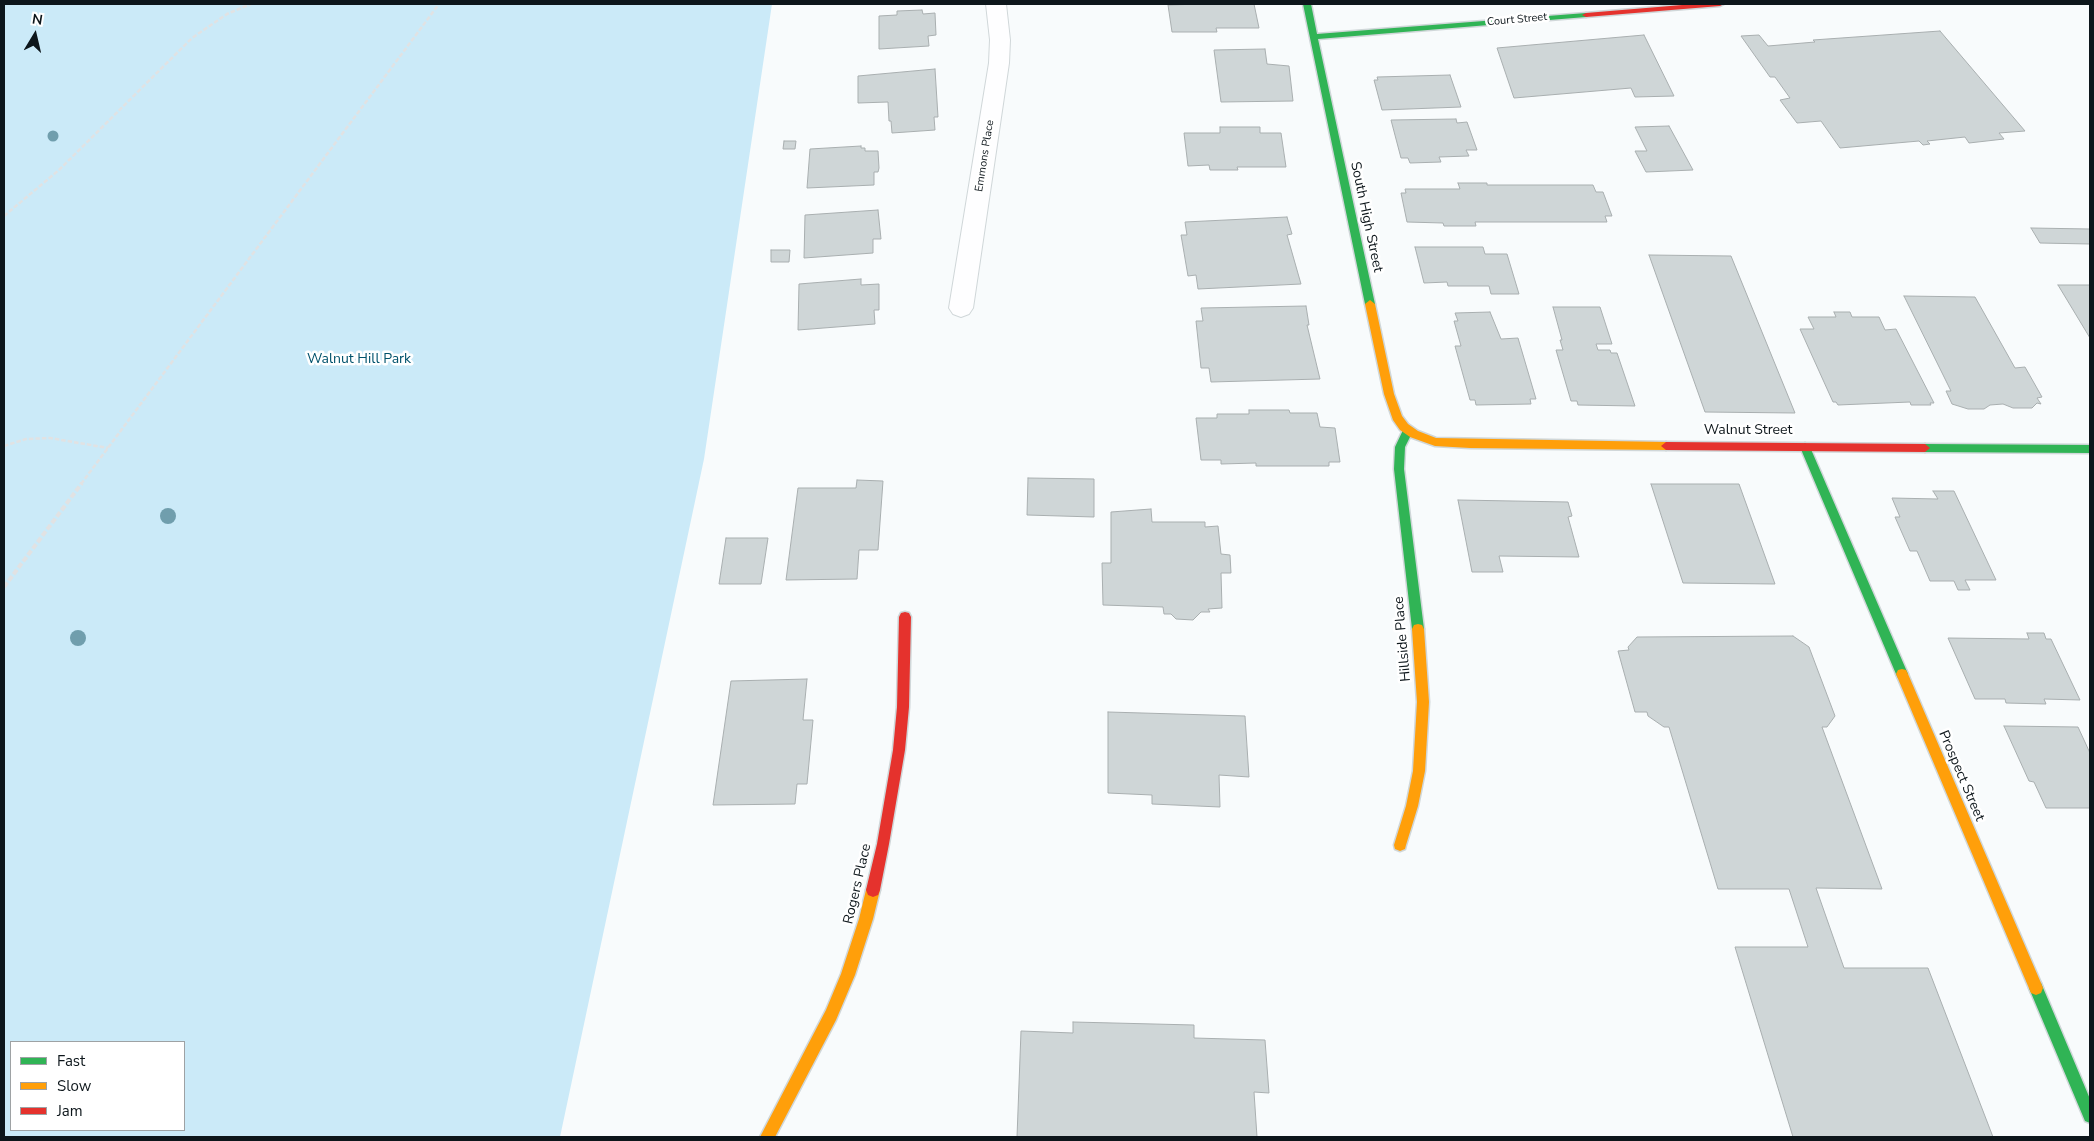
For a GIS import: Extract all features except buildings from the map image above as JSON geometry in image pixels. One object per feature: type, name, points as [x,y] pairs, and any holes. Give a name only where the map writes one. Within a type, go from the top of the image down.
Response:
[{"type":"street","name":"Emmons Place","points":[[961,308],[999,63],[1000,48],[996,4]]},
{"type":"street","name":"South High Street","points":[[1307,4],[1386,384],[1394,410],[1408,431]]},
{"type":"street","name":"Court Street","points":[[1314,37],[1720,4]]},
{"type":"street","name":"Walnut Street","points":[[1408,431],[1428,440],[1450,444],[2090,449]]},
{"type":"street","name":"Hillside Place","points":[[1400,845],[1412,806],[1419,771],[1423,720],[1418,626],[1399,469],[1400,447],[1408,431]]},
{"type":"street","name":"Prospect Street","points":[[1805,447],[2090,1116]]},
{"type":"street","name":"Rogers Place","points":[[767,1137],[831,1015],[848,975],[864,927],[883,844],[899,750],[903,707],[905,617]]},
{"type":"path","points":[[4,216],[58,170],[192,38],[227,14],[251,4]]},
{"type":"path","points":[[4,587],[439,4]]},
{"type":"path","points":[[4,446],[26,439],[50,438],[108,448]]},
{"type":"green space","name":"Walnut Hill Park","points":[[4,4],[772,4],[704,459],[560,1137],[4,1137]]},
{"type":"traffic: fast","points":[[1307,4],[1370,304]]},
{"type":"traffic: fast","points":[[1314,37],[1586,15]]},
{"type":"traffic: fast","points":[[1408,431],[1400,447],[1399,469],[1418,629]]},
{"type":"traffic: fast","points":[[1805,447],[1902,674]]},
{"type":"traffic: fast","points":[[1925,448],[2090,449]]},
{"type":"traffic: fast","points":[[2036,988],[2090,1116]]},
{"type":"traffic: slow","points":[[1370,304],[1389,394],[1397,417],[1404,427],[1414,434],[1435,442],[1470,444],[1666,446]]},
{"type":"traffic: slow","points":[[1400,845],[1412,806],[1419,771],[1423,702],[1418,629]]},
{"type":"traffic: slow","points":[[1902,674],[2036,988]]},
{"type":"traffic: slow","points":[[767,1137],[831,1015],[848,975],[873,890]]},
{"type":"traffic: jam","points":[[1586,15],[1720,4]]},
{"type":"traffic: jam","points":[[1666,446],[1925,448]]},
{"type":"traffic: jam","points":[[873,890],[899,750],[903,707],[905,617]]}]
